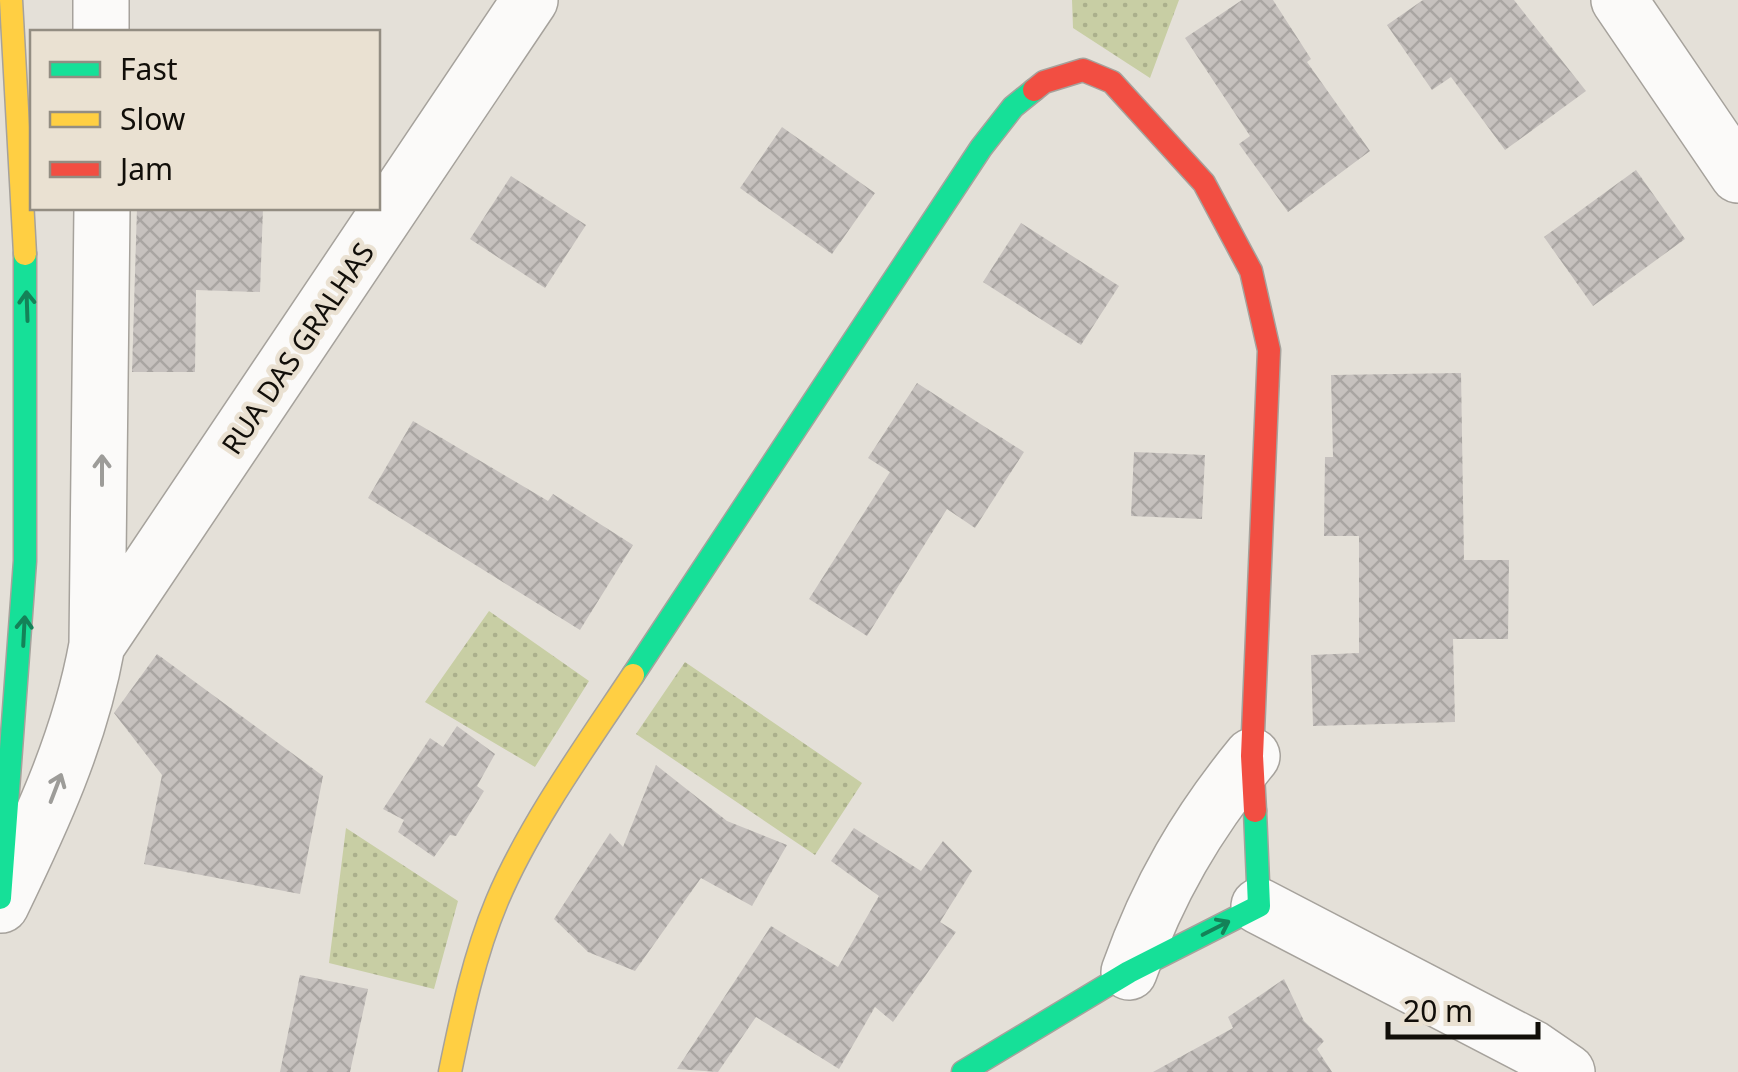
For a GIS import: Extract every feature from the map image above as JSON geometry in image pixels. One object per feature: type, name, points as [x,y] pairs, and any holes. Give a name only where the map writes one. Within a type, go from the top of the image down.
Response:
[{"type":"main road","points":[[0,898],[18,746],[31,430],[21,134],[11,0]]},
{"type":"main road","points":[[450,1072],[466,993],[498,899],[573,766],[981,148],[1013,107],[1044,82],[1082,70],[1112,82],[1204,182],[1250,271],[1269,350],[1252,756],[1259,906],[1129,972],[963,1072]]},
{"type":"street","points":[[102,0],[102,30]]},
{"type":"street","name":"RUA DAS GRALHAS","points":[[97,646],[530,0]]},
{"type":"street","points":[[1619,0],[1738,175]]},
{"type":"street","points":[[0,908],[86,708],[97,646],[102,210]]},
{"type":"street","points":[[1129,972],[1151,910],[1182,850],[1252,756]]},
{"type":"street","points":[[1259,906],[1532,1048],[1567,1072]]},
{"type":"green space","points":[[1072,0],[1179,0],[1150,78],[1073,28]]},
{"type":"green space","points":[[489,611],[589,681],[535,767],[425,702]]},
{"type":"green space","points":[[685,662],[862,783],[815,855],[636,734]]},
{"type":"green space","points":[[346,828],[458,901],[434,989],[329,963]]},
{"type":"building","points":[[1242,0],[1273,0],[1311,59],[1307,62],[1370,151],[1288,212],[1239,144],[1250,136],[1185,38]]},
{"type":"building","points":[[1423,0],[1514,0],[1586,91],[1505,150],[1451,77],[1432,90],[1387,25]]},
{"type":"building","points":[[782,127],[875,193],[832,254],[740,188]]},
{"type":"building","points":[[1636,170],[1685,239],[1593,306],[1544,237]]},
{"type":"building","points":[[511,176],[586,225],[545,288],[470,239]]},
{"type":"building","points":[[137,210],[263,210],[260,292],[196,290],[195,372],[132,372]]},
{"type":"building","points":[[1021,223],[1119,286],[1081,345],[983,282]]},
{"type":"building","points":[[1461,373],[1464,560],[1509,560],[1508,639],[1453,639],[1455,722],[1313,726],[1311,655],[1359,653],[1359,536],[1324,536],[1325,457],[1333,457],[1331,375]]},
{"type":"building","points":[[917,383],[1024,452],[975,528],[947,509],[867,636],[809,599],[890,472],[868,458]]},
{"type":"building","points":[[413,421],[548,501],[553,494],[633,545],[580,630],[368,498]]},
{"type":"building","points":[[1134,452],[1205,455],[1202,519],[1131,516]]},
{"type":"building","points":[[157,654],[323,776],[300,894],[144,864],[162,775],[114,713]]},
{"type":"building","points":[[457,726],[495,754],[477,786],[484,791],[456,836],[450,835],[434,857],[398,832],[404,820],[383,809],[430,738],[443,747]]},
{"type":"building","points":[[656,765],[727,821],[787,845],[752,906],[701,878],[635,971],[588,952],[554,919],[610,833],[623,847]]},
{"type":"building","points":[[854,828],[921,871],[943,841],[972,871],[940,922],[956,932],[893,1022],[875,1007],[839,1069],[756,1017],[718,1072],[677,1069],[771,926],[838,967],[879,896],[831,861]]},
{"type":"building","points":[[300,975],[368,989],[350,1072],[280,1072]]},
{"type":"building","points":[[1284,979],[1304,1021],[1324,1041],[1317,1049],[1332,1072],[1153,1072],[1233,1028],[1228,1017]]},
{"type":"traffic: fast","points":[[633,675],[981,148],[1013,107],[1034,90]]},
{"type":"traffic: fast","points":[[0,898],[25,561],[25,254]]},
{"type":"traffic: fast","points":[[963,1072],[1129,972],[1259,906],[1255,811]]},
{"type":"traffic: slow","points":[[11,0],[25,254]]},
{"type":"traffic: slow","points":[[450,1072],[475,964],[510,872],[560,785],[633,675]]},
{"type":"traffic: jam","points":[[1034,90],[1044,82],[1083,70],[1112,82],[1204,183],[1251,271],[1269,350],[1252,756],[1255,811]]}]
